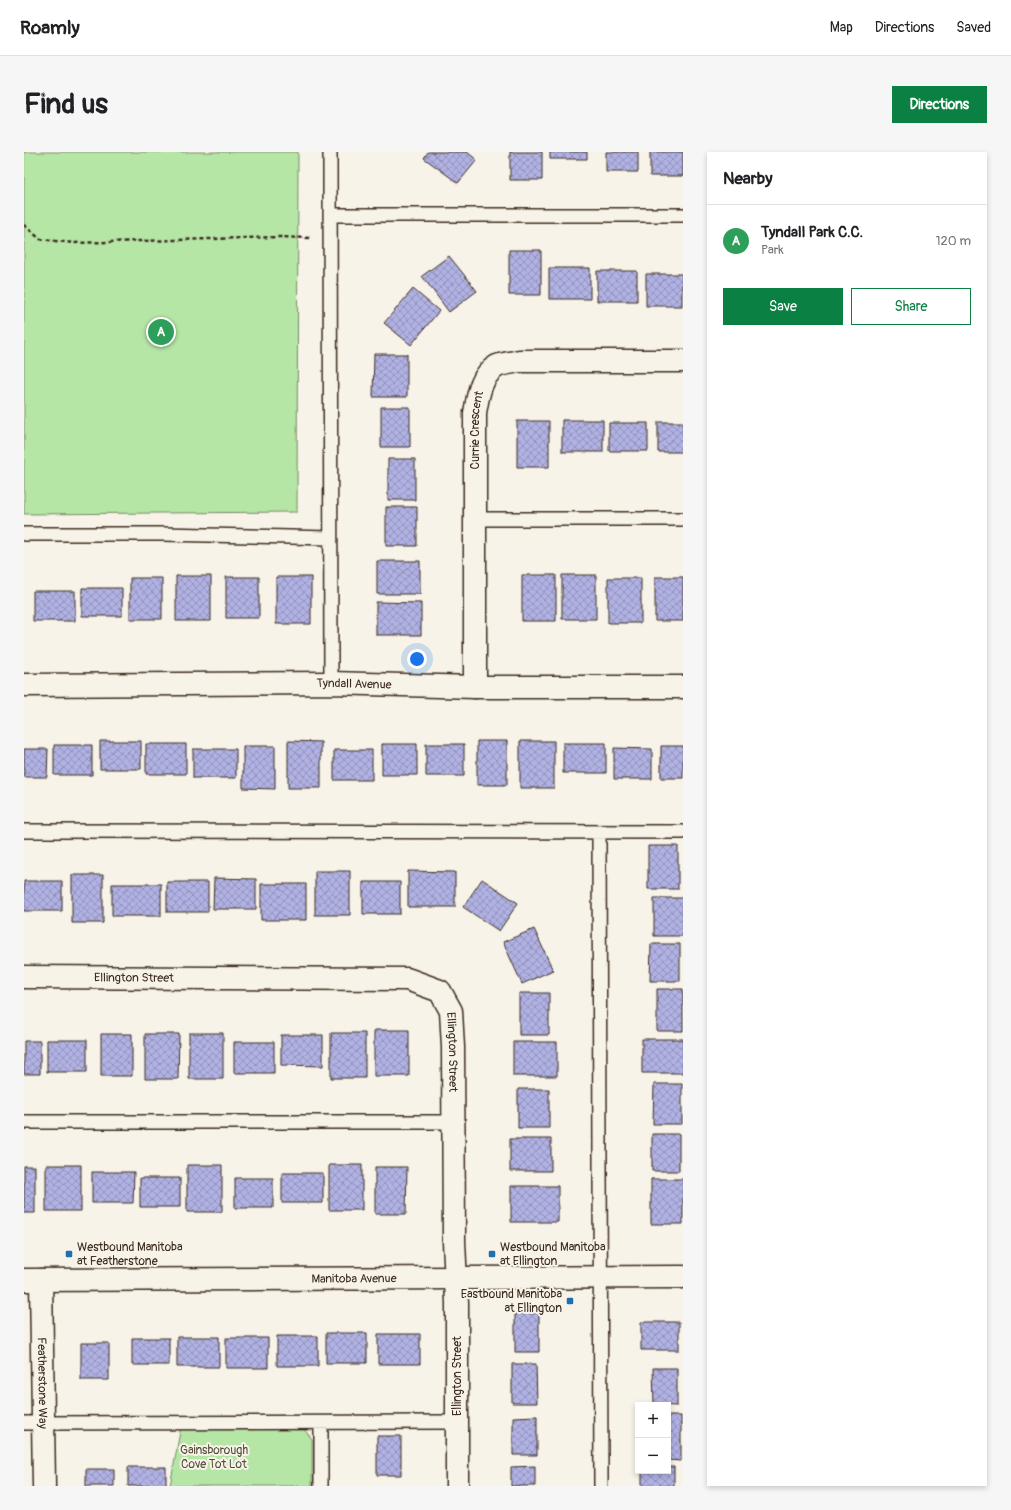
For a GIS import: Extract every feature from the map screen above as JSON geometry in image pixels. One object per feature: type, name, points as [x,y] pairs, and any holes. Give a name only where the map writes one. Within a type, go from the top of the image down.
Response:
[{"type":"street","name":"Currie Crescent","points":[[475,687],[475,413],[478,392],[482,383],[497,366],[519,361],[683,361]]},
{"type":"street","name":"Tyndall Avenue","points":[[24,685],[331,683],[475,687],[683,687]]},
{"type":"street","name":"Ellington Street","points":[[24,977],[407,979],[440,991],[451,1011],[453,1047],[457,1486]]},
{"type":"street","name":"Manitoba Avenue","points":[[33,1280],[683,1277]]},
{"type":"street","name":"Featherstone Way","points":[[33,1280],[34,1423],[44,1486]]},
{"type":"lane","points":[[330,152],[331,683]]},
{"type":"lane","points":[[331,214],[683,215]]},
{"type":"lane","points":[[475,518],[683,519]]},
{"type":"lane","points":[[24,534],[155,534],[330,538]]},
{"type":"lane","points":[[24,830],[683,832]]},
{"type":"lane","points":[[599,832],[601,1486]]},
{"type":"lane","points":[[24,1122],[454,1122]]},
{"type":"lane","points":[[34,1423],[457,1422]]},
{"type":"lane","points":[[321,1423],[321,1486]]},
{"type":"path","points":[[24,225],[40,239],[73,243],[278,236],[330,238]]},
{"type":"green space","points":[[24,152],[298,152],[297,512],[24,514]]},
{"type":"green space","name":"Gainsborough Cove Tot Lot","points":[[181,1426],[302,1427],[312,1439],[312,1486],[170,1486]]},
{"type":"building","points":[[428,152],[467,152],[477,160],[458,183],[424,158]]},
{"type":"building","points":[[510,152],[542,152],[542,180],[510,180]]},
{"type":"building","points":[[550,152],[587,152],[587,159],[550,159]]},
{"type":"building","points":[[606,152],[638,152],[638,172],[606,172]]},
{"type":"building","points":[[650,152],[683,152],[683,176],[650,176]]},
{"type":"building","points":[[509,250],[541,250],[541,295],[509,295]]},
{"type":"building","points":[[449,256],[477,291],[449,312],[422,276]]},
{"type":"building","points":[[549,268],[590,268],[590,299],[549,299]]},
{"type":"building","points":[[597,271],[637,271],[637,301],[597,301]]},
{"type":"building","points":[[646,274],[682,274],[682,306],[646,306]]},
{"type":"building","points":[[413,289],[439,311],[411,345],[384,323]]},
{"type":"building","points":[[374,354],[407,354],[407,397],[373,397]]},
{"type":"building","points":[[381,407],[410,407],[410,447],[381,447]]},
{"type":"building","points":[[562,420],[603,420],[603,452],[562,452]]},
{"type":"building","points":[[517,421],[549,421],[549,467],[517,467]]},
{"type":"building","points":[[658,422],[683,422],[683,452],[658,452]]},
{"type":"building","points":[[609,423],[648,423],[648,451],[609,451]]},
{"type":"building","points":[[388,459],[415,459],[415,500],[388,500]]},
{"type":"building","points":[[386,507],[417,507],[417,546],[386,546]]},
{"type":"building","points":[[377,561],[420,561],[420,594],[377,594]]},
{"type":"building","points":[[522,575],[556,575],[556,621],[522,621]]},
{"type":"building","points":[[562,575],[596,575],[596,619],[562,619]]},
{"type":"building","points":[[176,576],[211,576],[211,621],[176,621]]},
{"type":"building","points":[[226,577],[259,577],[259,618],[226,618]]},
{"type":"building","points":[[276,577],[311,577],[311,624],[276,624]]},
{"type":"building","points":[[655,577],[683,577],[683,621],[655,621]]},
{"type":"building","points":[[130,578],[162,578],[162,619],[130,619]]},
{"type":"building","points":[[608,578],[641,578],[641,623],[608,623]]},
{"type":"building","points":[[82,588],[122,588],[122,616],[82,616]]},
{"type":"building","points":[[33,591],[75,591],[75,621],[33,621]]},
{"type":"building","points":[[376,602],[421,603],[421,635],[376,635]]},
{"type":"building","points":[[100,741],[141,741],[141,769],[100,769]]},
{"type":"building","points":[[288,741],[321,742],[321,788],[288,788]]},
{"type":"building","points":[[477,741],[507,741],[507,785],[477,785]]},
{"type":"building","points":[[520,741],[554,741],[554,788],[520,788]]},
{"type":"building","points":[[563,743],[606,743],[606,773],[563,773]]},
{"type":"building","points":[[146,744],[186,744],[186,774],[146,774]]},
{"type":"building","points":[[382,744],[417,744],[417,775],[382,775]]},
{"type":"building","points":[[426,744],[464,744],[464,776],[426,776]]},
{"type":"building","points":[[54,745],[92,745],[92,775],[54,775]]},
{"type":"building","points":[[243,746],[275,746],[275,789],[243,788]]},
{"type":"building","points":[[661,746],[683,746],[683,778],[661,778]]},
{"type":"building","points":[[614,748],[652,749],[652,779],[614,779]]},
{"type":"building","points":[[24,749],[48,749],[47,777],[24,777]]},
{"type":"building","points":[[193,749],[236,749],[236,778],[193,778]]},
{"type":"building","points":[[334,750],[372,750],[372,780],[334,780]]},
{"type":"building","points":[[648,846],[678,846],[678,889],[648,889]]},
{"type":"building","points":[[315,871],[350,871],[350,915],[315,915]]},
{"type":"building","points":[[408,871],[455,872],[455,907],[408,907]]},
{"type":"building","points":[[72,875],[103,875],[103,923],[72,923]]},
{"type":"building","points":[[214,878],[256,879],[256,909],[213,909]]},
{"type":"building","points":[[482,879],[518,903],[499,931],[463,907]]},
{"type":"building","points":[[24,881],[62,881],[62,911],[24,911]]},
{"type":"building","points":[[167,882],[208,882],[208,912],[167,912]]},
{"type":"building","points":[[363,882],[400,882],[400,914],[363,914]]},
{"type":"building","points":[[112,884],[161,884],[161,916],[112,916]]},
{"type":"building","points":[[261,884],[306,884],[306,920],[261,920]]},
{"type":"building","points":[[654,898],[683,898],[683,936],[654,936]]},
{"type":"building","points":[[534,929],[553,970],[522,984],[503,942]]},
{"type":"building","points":[[651,944],[680,944],[680,981],[650,981]]},
{"type":"building","points":[[657,989],[683,989],[683,1031],[657,1031]]},
{"type":"building","points":[[519,993],[549,993],[549,1035],[519,1035]]},
{"type":"building","points":[[374,1030],[409,1030],[409,1076],[374,1076]]},
{"type":"building","points":[[189,1033],[223,1033],[223,1079],[189,1079]]},
{"type":"building","points":[[331,1033],[365,1033],[365,1078],[331,1078]]},
{"type":"building","points":[[101,1034],[132,1034],[132,1076],[101,1076]]},
{"type":"building","points":[[145,1034],[179,1034],[178,1079],[145,1079]]},
{"type":"building","points":[[281,1035],[323,1035],[323,1066],[281,1065]]},
{"type":"building","points":[[642,1039],[683,1039],[683,1073],[642,1073]]},
{"type":"building","points":[[47,1040],[87,1040],[87,1072],[47,1072]]},
{"type":"building","points":[[24,1041],[40,1041],[40,1074],[24,1074]]},
{"type":"building","points":[[234,1042],[274,1042],[274,1073],[234,1073]]},
{"type":"building","points":[[513,1042],[557,1042],[557,1076],[513,1076]]},
{"type":"building","points":[[654,1084],[682,1084],[682,1124],[653,1124]]},
{"type":"building","points":[[518,1089],[549,1089],[549,1128],[518,1128]]},
{"type":"building","points":[[652,1134],[679,1134],[679,1171],[652,1171]]},
{"type":"building","points":[[510,1139],[551,1139],[551,1171],[510,1171]]},
{"type":"building","points":[[46,1165],[81,1165],[81,1211],[46,1211]]},
{"type":"building","points":[[187,1165],[222,1165],[222,1212],[187,1212]]},
{"type":"building","points":[[329,1165],[362,1165],[362,1210],[329,1210]]},
{"type":"building","points":[[24,1166],[35,1166],[35,1213],[24,1213]]},
{"type":"building","points":[[375,1167],[407,1167],[406,1214],[375,1214]]},
{"type":"building","points":[[92,1172],[134,1172],[133,1203],[92,1203]]},
{"type":"building","points":[[282,1173],[323,1173],[323,1203],[282,1203]]},
{"type":"building","points":[[140,1178],[180,1178],[180,1207],[140,1207]]},
{"type":"building","points":[[235,1178],[273,1178],[273,1208],[235,1208]]},
{"type":"building","points":[[651,1179],[683,1179],[683,1224],[651,1224]]},
{"type":"building","points":[[511,1186],[558,1186],[558,1222],[511,1222]]},
{"type":"building","points":[[539,1313],[539,1352],[515,1352],[515,1314]]},
{"type":"building","points":[[641,1322],[679,1322],[679,1350],[641,1350]]},
{"type":"building","points":[[326,1333],[367,1333],[367,1363],[326,1363]]},
{"type":"building","points":[[378,1334],[420,1334],[420,1364],[378,1364]]},
{"type":"building","points":[[277,1336],[318,1336],[318,1366],[277,1366]]},
{"type":"building","points":[[177,1337],[219,1337],[219,1367],[177,1367]]},
{"type":"building","points":[[132,1338],[169,1338],[169,1365],[132,1365]]},
{"type":"building","points":[[226,1338],[268,1338],[268,1368],[226,1368]]},
{"type":"building","points":[[81,1343],[109,1343],[109,1380],[81,1380]]},
{"type":"building","points":[[512,1364],[536,1364],[537,1403],[512,1403]]},
{"type":"building","points":[[653,1368],[677,1368],[677,1406],[671,1406],[671,1402],[654,1402]]},
{"type":"building","points":[[537,1416],[537,1455],[513,1455],[513,1417]]},
{"type":"building","points":[[671,1416],[681,1416],[681,1461],[671,1460]]},
{"type":"building","points":[[377,1436],[401,1436],[401,1475],[377,1475]]},
{"type":"building","points":[[535,1466],[535,1486],[511,1486],[511,1467]]},
{"type":"building","points":[[128,1467],[166,1467],[166,1486],[128,1486]]},
{"type":"building","points":[[671,1467],[674,1467],[674,1486],[642,1486],[642,1474],[671,1474]]},
{"type":"building","points":[[86,1469],[114,1469],[114,1486],[86,1486]]},
{"type":"place","name":"Tyndall Park C.C.","points":[[161,332]]},
{"type":"place","name":"Westbound Manitoba at Featherstone","points":[[69,1254]]},
{"type":"place","name":"Westbound Manitoba at Ellington","points":[[492,1254]]},
{"type":"place","name":"Eastbound Manitoba at Ellington","points":[[570,1301]]}]
